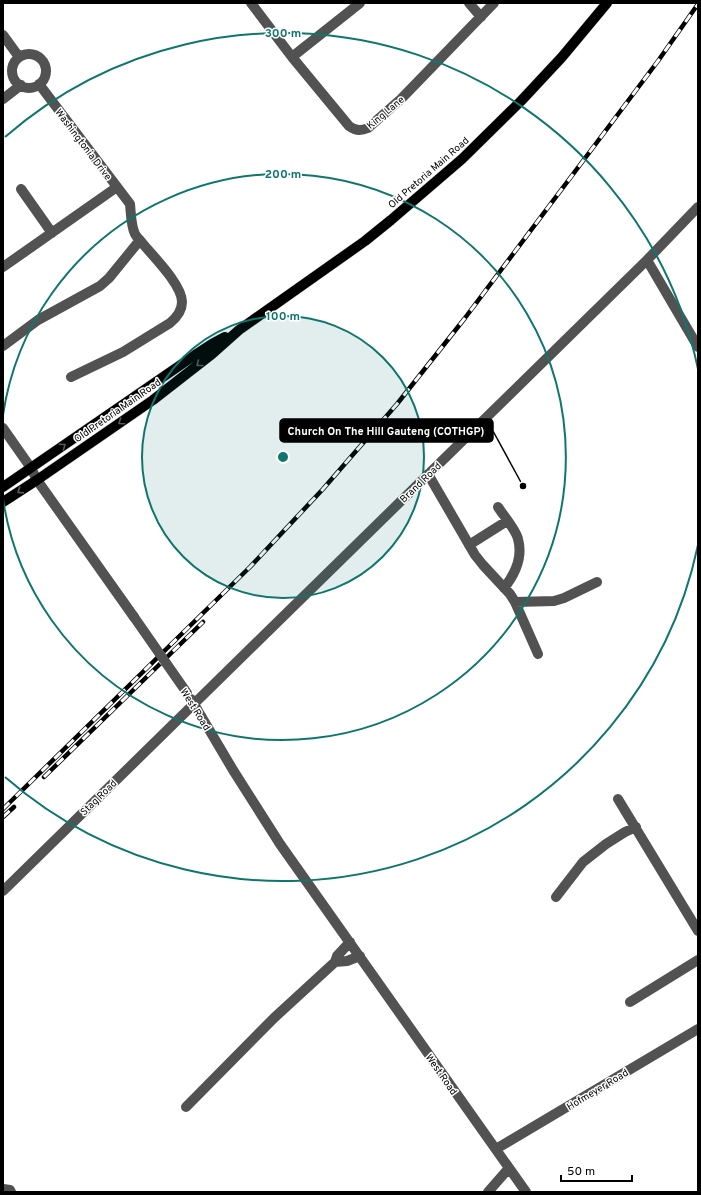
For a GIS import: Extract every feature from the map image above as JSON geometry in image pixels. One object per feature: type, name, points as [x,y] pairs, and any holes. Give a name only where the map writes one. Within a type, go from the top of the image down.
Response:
[{"type":"main road","name":"Old Pretoria Main Road","points":[[3,502],[153,400],[212,354],[239,330],[364,241],[479,143],[562,57],[607,3]]},
{"type":"main road","name":"Old Pretoria Main Road","points":[[3,487],[212,344],[239,330]]},
{"type":"street","name":"King Lane","points":[[251,3],[292,57],[349,126],[355,130],[362,131],[368,128],[401,99],[494,3]]},
{"type":"street","points":[[292,57],[360,3]]},
{"type":"street","points":[[469,3],[481,17]]},
{"type":"street","points":[[3,36],[19,57]]},
{"type":"street","points":[[30,54],[39,57],[45,68],[43,79],[39,84],[30,87],[21,85],[15,80],[12,73],[13,64],[19,57],[30,54]]},
{"type":"street","points":[[3,80],[12,73]]},
{"type":"street","name":"Washingtonia Drive","points":[[39,84],[130,204],[132,225],[140,240]]},
{"type":"street","points":[[3,99],[21,85]]},
{"type":"street","points":[[3,267],[117,187]]},
{"type":"street","points":[[22,189],[52,233]]},
{"type":"street","name":"Brand Road","points":[[194,703],[647,260],[698,208]]},
{"type":"street","points":[[3,346],[38,320],[100,286],[109,278],[140,240],[173,279],[178,288],[182,302],[177,316],[170,323],[123,352],[71,377]]},
{"type":"street","points":[[647,260],[698,347]]},
{"type":"street","name":"West Road","points":[[3,428],[31,468],[37,480],[194,703],[233,770],[280,844],[526,1192]]},
{"type":"street","points":[[428,474],[469,545],[483,565],[510,594],[515,602],[538,654]]},
{"type":"street","points":[[498,508],[518,538],[520,555],[517,568],[504,588]]},
{"type":"street","points":[[469,545],[507,521]]},
{"type":"street","points":[[515,602],[554,601],[564,598],[597,582]]},
{"type":"street","name":"Stag Road","points":[[3,890],[194,703]]},
{"type":"street","points":[[618,799],[698,931]]},
{"type":"street","points":[[556,897],[583,862],[606,844],[625,832],[636,828]]},
{"type":"street","points":[[186,1107],[274,1018],[334,962],[337,956],[350,942]]},
{"type":"street","points":[[334,962],[347,961],[360,956]]},
{"type":"street","points":[[630,1002],[698,960]]},
{"type":"street","name":"Hofmeyer Road","points":[[496,1149],[698,1029]]},
{"type":"street","points":[[488,1192],[508,1168]]},
{"type":"street","points":[[3,1189],[11,1192]]},
{"type":"railway","points":[[3,809],[250,567],[323,489],[397,404],[465,318],[658,61],[698,4]]},
{"type":"railway","points":[[44,777],[203,622]]},
{"type":"railway","points":[[3,817],[14,807]]},
{"type":"place","name":"Church On The Hill Gauteng (COTHGP)","points":[[523,486]]}]
